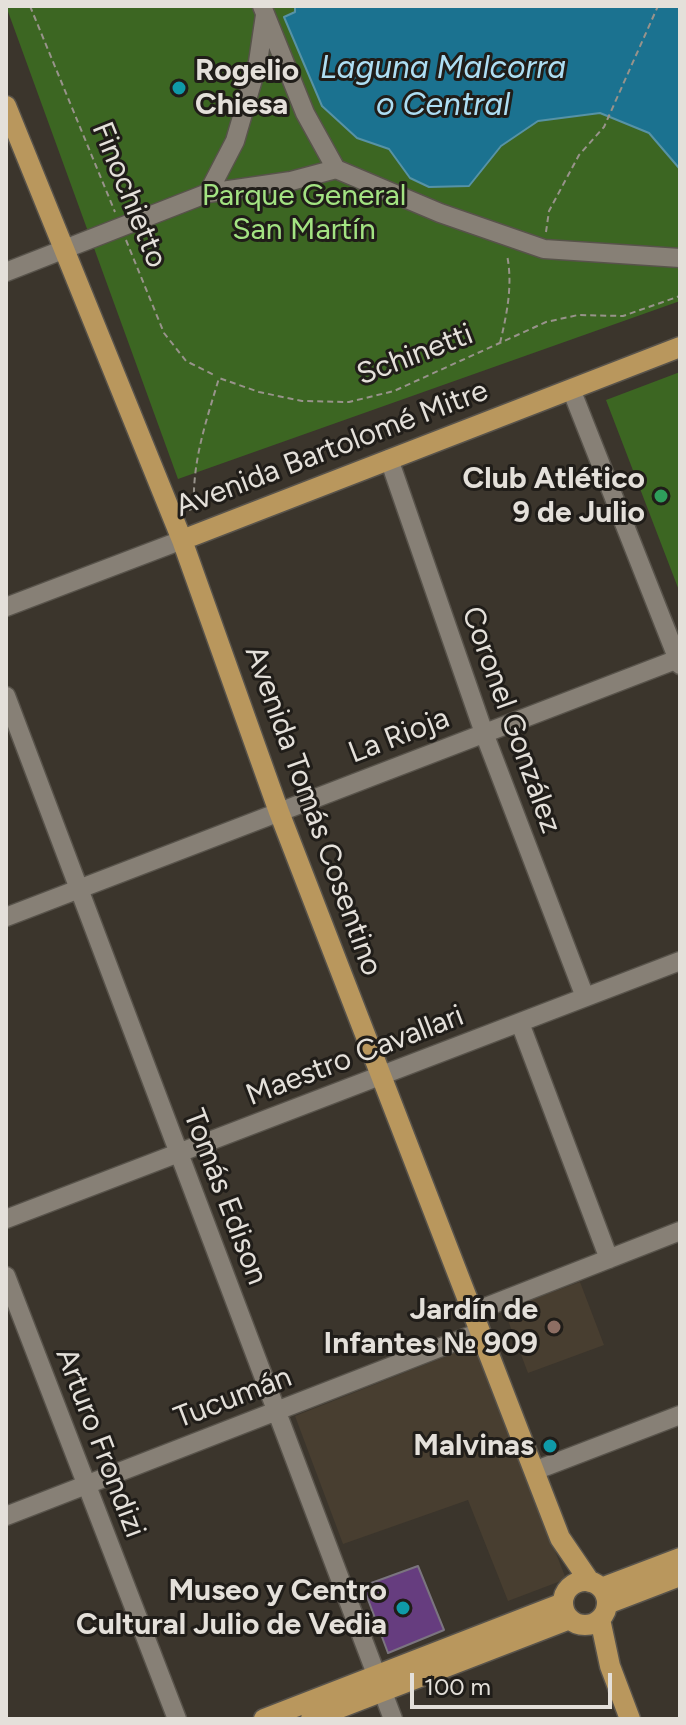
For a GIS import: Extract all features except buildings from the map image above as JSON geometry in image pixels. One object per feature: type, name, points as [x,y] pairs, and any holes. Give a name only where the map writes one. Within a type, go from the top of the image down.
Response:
[{"type":"main road","name":"Avenida Tomás Cosentino","points":[[6,106],[182,540],[279,812],[630,1719]]},
{"type":"main road","name":"Avenida Bartolomé Mitre","points":[[182,540],[680,347]]},
{"type":"main road","points":[[585,1604],[680,1558]]},
{"type":"main road","points":[[264,1719],[380,1683],[585,1604],[680,1576]]},
{"type":"main road","points":[[311,1719],[380,1683]]},
{"type":"street","points":[[208,193],[235,141],[258,62],[264,10]]},
{"type":"street","points":[[264,10],[305,113],[336,169]]},
{"type":"street","points":[[6,272],[208,193],[291,181],[336,169],[440,213],[544,249],[680,258]]},
{"type":"street","points":[[571,389],[679,662]]},
{"type":"street","name":"Coronel González","points":[[389,459],[484,733],[585,997]]},
{"type":"street","name":"Avenida Bartolomé Mitre","points":[[6,607],[182,540]]},
{"type":"street","name":"La Rioja","points":[[6,917],[484,733],[679,662]]},
{"type":"street","name":"Tomás Edison","points":[[6,696],[393,1719]]},
{"type":"street","name":"Maestro Cavallari","points":[[6,1219],[585,997],[679,966]]},
{"type":"street","points":[[520,1023],[609,1259]]},
{"type":"street","name":"Tucumán","points":[[6,1516],[277,1411],[609,1259],[680,1231]]},
{"type":"street","name":"Arturo Frondizi","points":[[6,1276],[177,1719]]},
{"type":"street","points":[[534,1471],[680,1415]]},
{"type":"path","name":"Finochietto","points":[[30,6],[164,333],[186,361],[219,378]]},
{"type":"path","points":[[544,249],[549,211],[579,155],[604,127],[658,6]]},
{"type":"path","points":[[496,232],[508,257],[510,275],[500,343]]},
{"type":"path","name":"Schinetti","points":[[219,378],[259,392],[302,401],[349,402],[394,391],[546,322],[578,315],[623,316],[680,296]]},
{"type":"path","points":[[172,515],[194,508],[192,479],[195,462],[219,378]]},
{"type":"shaded area","name":"Jardín de Infantes № 909","points":[[580,1282],[604,1345],[528,1373],[504,1310]]},
{"type":"shaded area","points":[[475,1345],[566,1579],[508,1601],[468,1500],[343,1544],[295,1416]]},
{"type":"green space","name":"Parque General San Martín","points":[[6,6],[680,6],[680,301],[178,479]]},
{"type":"green space","name":"Club Atlético 9 de Julio","points":[[680,372],[680,593],[606,400]]},
{"type":"water","name":"Laguna Malcorra o Central","points":[[295,6],[680,6],[680,215],[679,168],[649,133],[600,113],[538,121],[501,146],[469,186],[429,187],[410,178],[389,149],[357,138],[322,106],[284,17],[295,12]]},
{"type":"place","name":"Rogelio Chiesa","points":[[179,88]]},
{"type":"place","name":"Club Atlético 9 de Julio","points":[[661,496]]},
{"type":"place","name":"Jardín de Infantes № 909","points":[[554,1327]]},
{"type":"place","name":"Malvinas","points":[[550,1446]]},
{"type":"place","name":"Museo y Centro Cultural Julio de Vedia","points":[[403,1608]]}]
